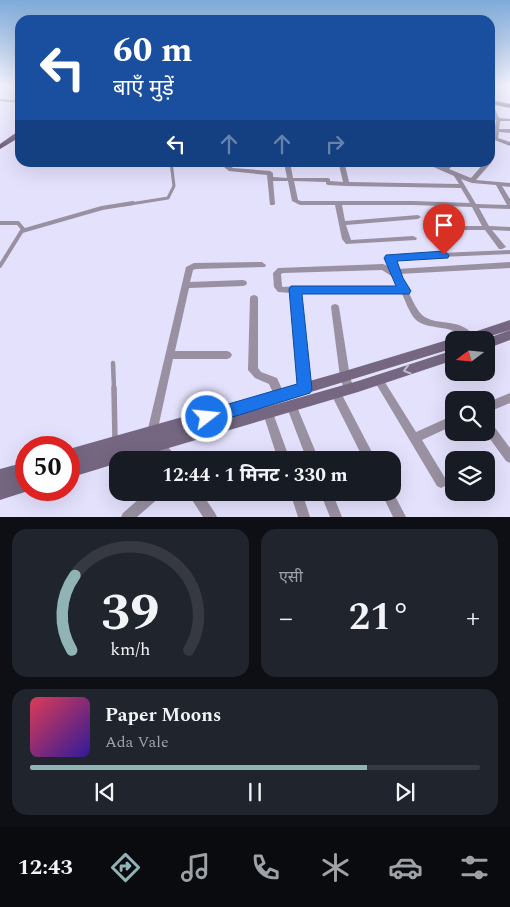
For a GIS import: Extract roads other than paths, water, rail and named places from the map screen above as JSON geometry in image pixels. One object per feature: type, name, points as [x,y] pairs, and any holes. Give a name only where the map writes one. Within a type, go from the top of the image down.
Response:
[{"type":"main road","points":[[0,147],[15,137]]},
{"type":"main road","points":[[495,336],[509,335]]},
{"type":"main road","points":[[495,340],[509,335]]},
{"type":"main road","points":[[80,454],[115,444],[155,438],[268,413],[305,389],[344,387],[445,347]]},
{"type":"main road","points":[[80,466],[155,438],[286,401],[378,379],[445,358]]},
{"type":"main road","points":[[0,477],[15,473]]},
{"type":"main road","points":[[0,492],[15,487]]},
{"type":"street","points":[[495,114],[497,119],[495,128]]},
{"type":"street","points":[[497,119],[510,120]]},
{"type":"street","points":[[495,132],[510,131]]},
{"type":"street","points":[[495,139],[510,144]]},
{"type":"street","points":[[227,167],[231,170],[270,173],[272,204]]},
{"type":"street","points":[[288,167],[296,202],[510,206],[498,184]]},
{"type":"street","points":[[343,167],[346,184]]},
{"type":"street","points":[[438,167],[472,181],[510,184]]},
{"type":"street","points":[[445,170],[448,167]]},
{"type":"street","points":[[472,181],[485,167]]},
{"type":"street","points":[[457,176],[487,228],[502,247]]},
{"type":"street","points":[[271,179],[346,184],[463,186]]},
{"type":"street","points":[[338,203],[346,239],[353,243],[413,238]]},
{"type":"street","points":[[342,224],[418,217]]},
{"type":"street","points":[[442,228],[510,229]]},
{"type":"street","points":[[460,331],[456,327],[424,321],[418,316],[394,272],[390,260],[394,257],[510,252]]},
{"type":"street","points":[[164,451],[155,438],[170,354],[189,269],[194,266],[262,265]]},
{"type":"street","points":[[405,291],[278,288],[278,272],[383,267],[394,272],[510,265]]},
{"type":"street","points":[[186,285],[243,283]]},
{"type":"street","points":[[295,289],[305,389]]},
{"type":"street","points":[[254,298],[255,373],[272,381],[286,401],[309,451]]},
{"type":"street","points":[[335,307],[344,387],[367,451]]},
{"type":"street","points":[[170,354],[227,356]]},
{"type":"street","points":[[378,379],[441,482]]},
{"type":"street","points":[[495,404],[510,398]]},
{"type":"street","points":[[268,413],[281,451]]},
{"type":"street","points":[[415,438],[445,424]]},
{"type":"street","points":[[495,435],[508,449]]},
{"type":"street","points":[[127,517],[146,501]]},
{"type":"street","points":[[199,501],[211,517]]},
{"type":"street","points":[[299,501],[304,517]]},
{"type":"street","points":[[330,501],[336,517]]},
{"type":"street","points":[[392,501],[400,517]]},
{"type":"lane","points":[[0,266],[22,231],[102,208],[168,198],[172,195],[174,189],[172,167]]},
{"type":"lane","points":[[0,223],[18,223],[22,227],[22,231]]},
{"type":"lane","points":[[113,363],[115,444]]}]
